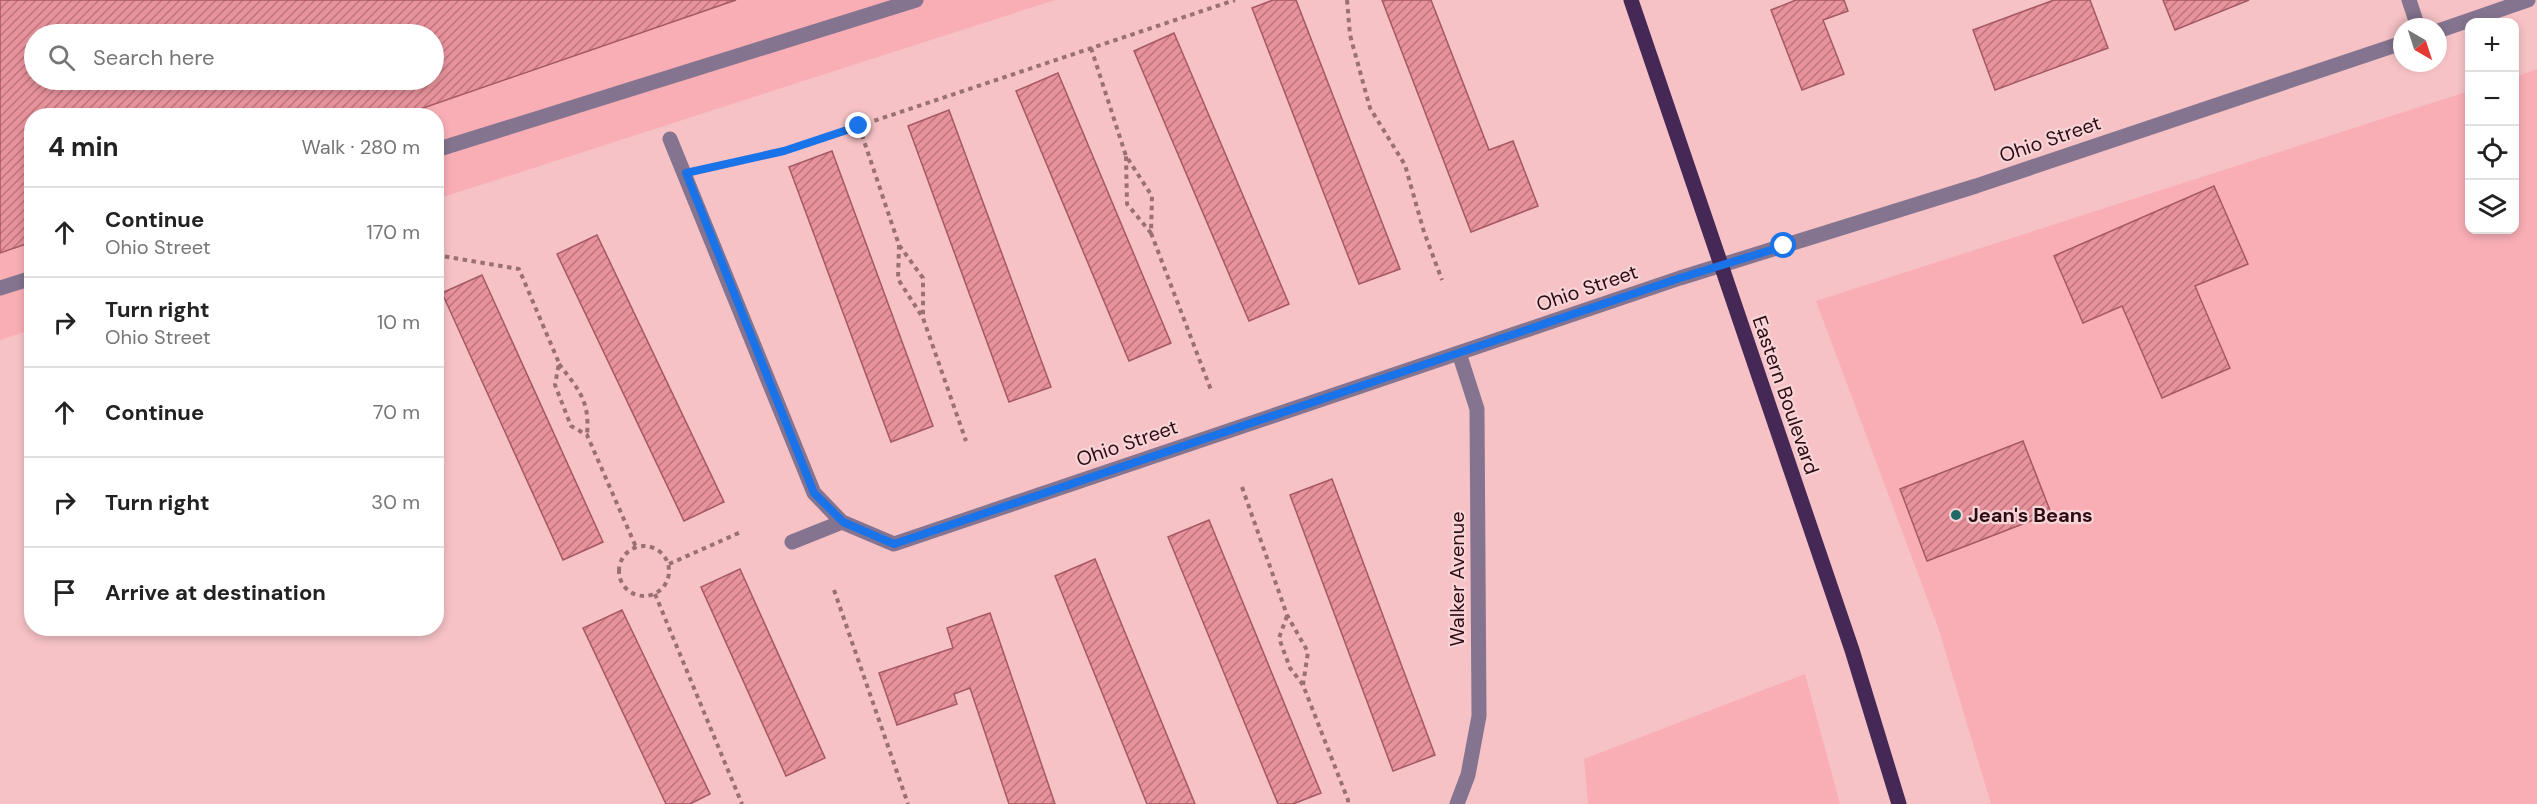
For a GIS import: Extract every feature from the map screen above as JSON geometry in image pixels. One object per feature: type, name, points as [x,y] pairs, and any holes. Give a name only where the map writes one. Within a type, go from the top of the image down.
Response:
[{"type":"main road","name":"Eastern Boulevard","points":[[1631,0],[1852,650],[1899,804]]},
{"type":"street","points":[[444,148],[916,0]]},
{"type":"street","points":[[2409,0],[2415,18]]},
{"type":"street","points":[[2447,28],[2528,0]]},
{"type":"street","name":"Ohio Street","points":[[843,522],[894,544],[1720,266],[1976,186],[2393,46]]},
{"type":"street","points":[[670,139],[686,173],[814,493],[843,522],[792,542]]},
{"type":"street","points":[[0,288],[24,280]]},
{"type":"street","name":"Walker Avenue","points":[[1457,804],[1468,775],[1479,717],[1477,409],[1459,353]]},
{"type":"path","points":[[686,173],[784,151],[1235,0]]},
{"type":"path","points":[[1347,0],[1350,35],[1370,108],[1405,165],[1424,232],[1442,280]]},
{"type":"path","points":[[1091,48],[1126,156],[1152,196],[1151,233]]},
{"type":"path","points":[[859,126],[899,245],[923,278],[923,318]]},
{"type":"path","points":[[1126,156],[1128,204],[1151,233],[1211,390]]},
{"type":"path","points":[[899,245],[898,279],[923,318],[966,441]]},
{"type":"path","points":[[444,256],[519,269],[559,363],[580,391],[589,415],[587,435],[636,547]]},
{"type":"path","points":[[559,363],[555,385],[572,426],[587,435]]},
{"type":"path","points":[[1242,487],[1287,615],[1308,652],[1303,685]]},
{"type":"path","points":[[669,564],[741,532]]},
{"type":"path","points":[[650,546],[662,552],[669,564],[670,576],[664,587],[655,594],[642,597],[635,595],[629,592],[620,581],[618,567],[624,555],[636,547],[650,546]]},
{"type":"path","points":[[834,590],[908,804]]},
{"type":"path","points":[[655,594],[742,804]]},
{"type":"path","points":[[1287,615],[1279,638],[1290,668],[1303,685],[1348,804]]},
{"type":"shaded area","points":[[0,0],[1055,0],[444,197],[444,108],[24,108],[24,332],[0,340]]},
{"type":"shaded area","points":[[2537,69],[2537,804],[1991,804],[1939,630],[1816,301],[2465,92],[2465,234],[2519,234],[2519,76]]},
{"type":"shaded area","points":[[1805,674],[1840,804],[1588,804],[1584,759]]},
{"type":"building","points":[[0,0],[736,0],[423,108],[24,108],[24,245],[0,253]]},
{"type":"building","points":[[1273,0],[1296,0],[1400,269],[1359,284],[1252,8]]},
{"type":"building","points":[[1382,0],[1431,0],[1489,150],[1513,141],[1538,206],[1471,232]]},
{"type":"building","points":[[1796,0],[1844,0],[1848,11],[1823,20],[1844,74],[1802,90],[1771,10]]},
{"type":"building","points":[[2054,0],[2090,0],[2108,48],[1995,90],[1973,30]]},
{"type":"building","points":[[2163,0],[2249,0],[2175,30]]},
{"type":"building","points":[[1174,33],[1289,304],[1249,321],[1134,51]]},
{"type":"building","points":[[1058,73],[1171,343],[1129,361],[1016,91]]},
{"type":"building","points":[[949,110],[1051,387],[1009,402],[908,126]]},
{"type":"building","points":[[832,151],[933,426],[891,442],[789,167]]},
{"type":"building","points":[[2214,186],[2248,264],[2195,286],[2230,368],[2162,398],[2122,306],[2083,323],[2054,256]]},
{"type":"building","points":[[597,235],[724,502],[684,521],[557,254]]},
{"type":"building","points":[[482,275],[603,542],[563,560],[444,297],[444,292]]},
{"type":"building","points":[[2023,441],[2051,513],[1927,561],[1900,489]]},
{"type":"building","points":[[1332,479],[1435,755],[1393,771],[1290,495]]},
{"type":"building","points":[[1209,520],[1321,793],[1293,804],[1278,804],[1168,537]]},
{"type":"building","points":[[1095,559],[1195,804],[1147,804],[1055,576]]},
{"type":"building","points":[[740,569],[825,758],[786,776],[701,587]]},
{"type":"building","points":[[622,610],[710,794],[690,804],[666,804],[583,628]]},
{"type":"building","points":[[990,613],[1055,804],[1009,804],[970,688],[954,694],[957,704],[897,725],[879,673],[953,648],[947,628]]},
{"type":"place","name":"Jean's Beans","points":[[1956,515]]},
{"type":"route","points":[[859,126],[784,151],[686,173],[814,493],[843,522],[894,544],[1680,278],[1784,246]]}]
